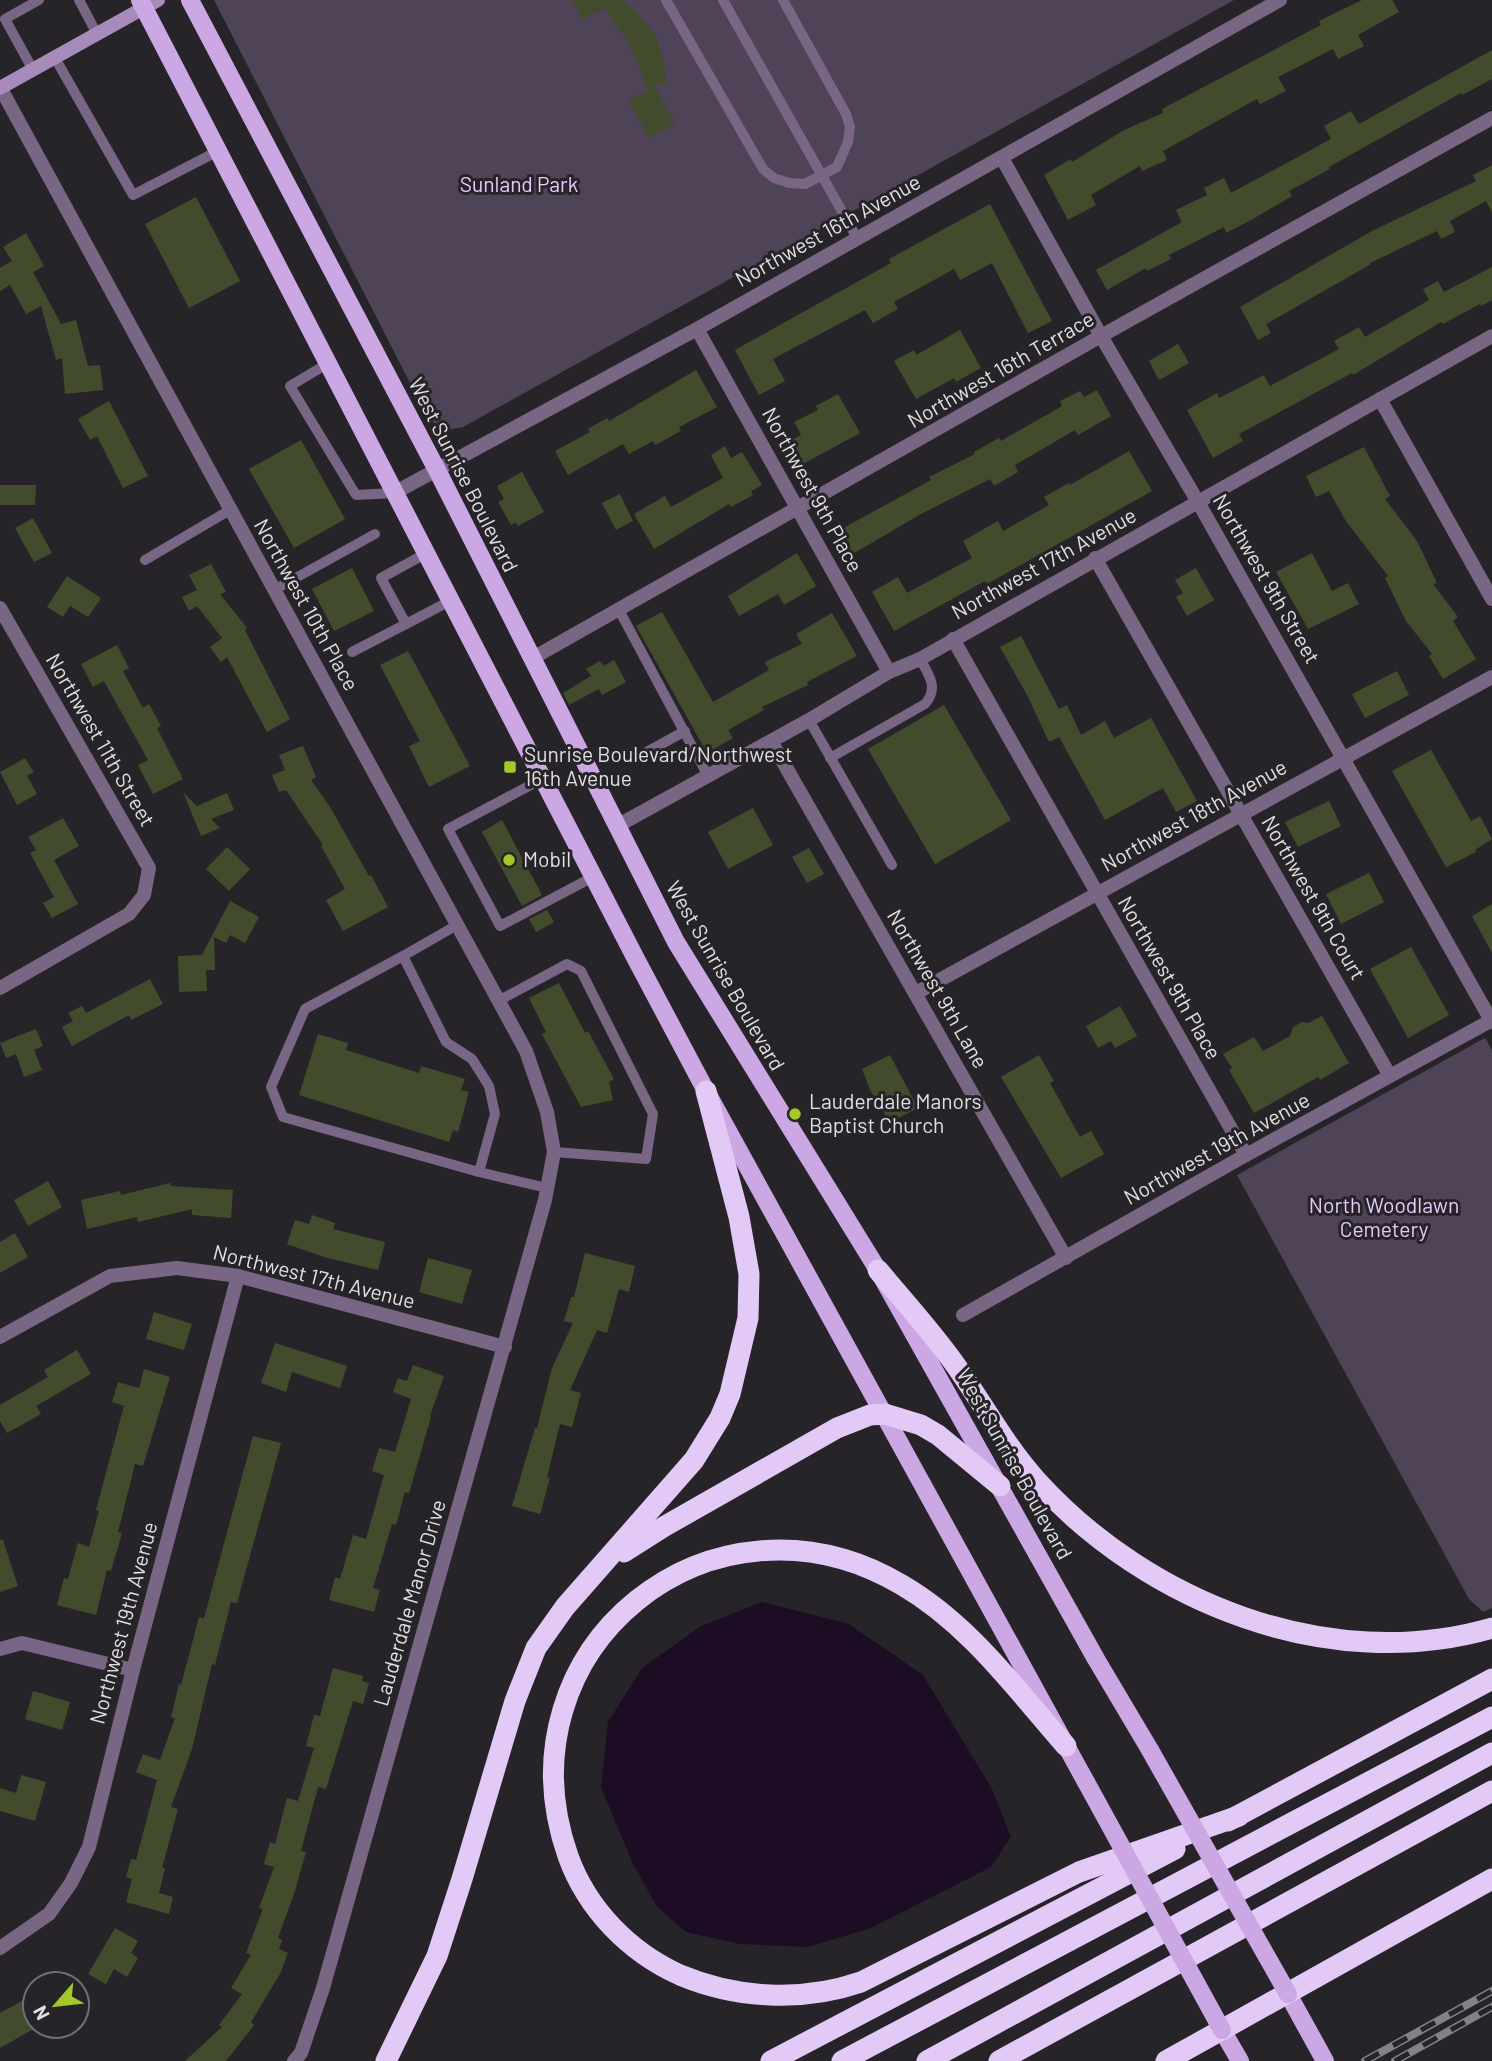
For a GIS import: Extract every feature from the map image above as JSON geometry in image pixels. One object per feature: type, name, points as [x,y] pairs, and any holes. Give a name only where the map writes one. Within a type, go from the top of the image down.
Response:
[{"type":"highway","points":[[386,2061],[437,1956],[525,1671],[536,1648],[550,1625],[694,1460],[720,1418],[730,1394],[744,1344],[750,1294],[746,1252],[706,1091]]},
{"type":"highway","points":[[878,1270],[960,1370],[1004,1439],[1036,1480],[1076,1520],[1161,1581],[1227,1611],[1274,1626],[1320,1636],[1399,1642],[1445,1638],[1492,1628]]},
{"type":"highway","points":[[599,1569],[665,1526],[856,1419],[885,1414],[905,1419],[938,1435],[1000,1486]]},
{"type":"highway","points":[[1066,1746],[967,1634],[919,1596],[880,1573],[837,1557],[816,1552],[771,1550],[724,1556],[679,1574],[641,1596],[611,1624],[586,1656],[566,1699],[558,1728],[552,1783],[562,1839],[579,1883],[592,1904],[626,1940],[667,1969],[688,1978],[734,1991],[780,1996],[825,1992],[861,1982],[1079,1872],[1239,1816]]},
{"type":"highway","points":[[771,2061],[1239,1816],[1492,1679]]},
{"type":"highway","points":[[842,2061],[1492,1717]]},
{"type":"highway","points":[[927,2061],[1492,1753]]},
{"type":"highway","points":[[999,2061],[1492,1791]]},
{"type":"highway","points":[[1166,2061],[1492,1880]]},
{"type":"main road","name":"West Sunrise Boulevard","points":[[190,0],[437,470],[676,942],[878,1270],[1325,2061]]},
{"type":"main road","points":[[147,3],[218,151],[327,364],[706,1091],[1240,2061]]},
{"type":"street","name":"Northwest 16th Avenue","points":[[394,493],[697,329],[1280,0]]},
{"type":"street","points":[[0,88],[147,3]]},
{"type":"street","name":"Northwest 10th Place","points":[[0,88],[526,1051],[547,1112],[554,1152]]},
{"type":"street","name":"Northwest 16th Terrace","points":[[531,659],[1492,118]]},
{"type":"street","name":"Northwest 9th Street","points":[[1002,158],[1492,1021]]},
{"type":"street","name":"Northwest 9th Place","points":[[697,329],[889,672]]},
{"type":"street","name":"Northwest 17th Avenue","points":[[617,826],[809,720],[889,672],[920,659],[1492,336]]},
{"type":"street","points":[[1380,399],[1492,599]]},
{"type":"street","name":"Northwest 9th Court","points":[[1096,558],[1390,1076]]},
{"type":"street","name":"Northwest 11th Street","points":[[0,608],[149,868],[144,895],[129,914],[0,988]]},
{"type":"street","name":"Northwest 9th Place","points":[[953,639],[1246,1155]]},
{"type":"street","name":"Northwest 18th Avenue","points":[[916,993],[1492,677]]},
{"type":"street","name":"Northwest 9th Lane","points":[[771,741],[1066,1258]]},
{"type":"street","name":"Northwest 19th Avenue","points":[[963,1315],[1246,1155],[1492,1021]]},
{"type":"street","name":"Lauderdale Manor Drive","points":[[294,2061],[301,2053],[323,1988],[505,1347],[554,1152]]},
{"type":"street","name":"Northwest 17th Avenue","points":[[0,1337],[110,1276],[177,1268],[238,1276],[505,1347]]},
{"type":"street","name":"Northwest 19th Avenue","points":[[0,1948],[49,1914],[71,1884],[89,1847],[133,1670],[238,1276]]},
{"type":"street","points":[[0,1649],[22,1643],[133,1670]]},
{"type":"lane","points":[[33,70],[5,19],[39,0]]},
{"type":"lane","points":[[79,0],[97,34]]},
{"type":"lane","points":[[666,0],[763,169],[774,178],[805,184],[837,167],[848,142],[850,127],[846,114],[783,0]]},
{"type":"lane","points":[[723,0],[857,238]]},
{"type":"lane","points":[[0,34],[10,28]]},
{"type":"lane","points":[[55,58],[133,195],[218,151]]},
{"type":"lane","points":[[327,364],[290,386],[356,495],[394,493]]},
{"type":"lane","points":[[145,560],[230,509]]},
{"type":"lane","points":[[274,590],[375,534]]},
{"type":"lane","points":[[406,624],[382,578],[425,554]]},
{"type":"lane","points":[[352,652],[450,601]]},
{"type":"lane","points":[[619,610],[708,776]]},
{"type":"lane","points":[[830,758],[925,704],[930,698],[933,683],[920,659]]},
{"type":"lane","points":[[809,720],[892,865]]},
{"type":"lane","points":[[634,759],[685,732]]},
{"type":"lane","points":[[542,779],[448,829],[500,926],[593,877]]},
{"type":"lane","points":[[457,925],[305,1009],[271,1087],[283,1117],[479,1172],[547,1188]]},
{"type":"lane","points":[[403,956],[446,1042],[472,1059],[489,1086],[495,1114],[479,1172]]},
{"type":"lane","points":[[498,1001],[567,964],[581,971],[653,1114],[646,1159],[554,1152]]},
{"type":"green space","name":"Sunland Park","points":[[214,0],[1234,0],[463,427],[447,430],[429,420]]},
{"type":"green space","name":"North Woodlawn Cemetery","points":[[1485,1038],[1492,1050],[1492,1608],[1483,1612],[1469,1599],[1237,1175]]},
{"type":"shaded area","points":[[762,1602],[849,1624],[923,1675],[992,1789],[1011,1837],[991,1867],[871,1928],[808,1947],[740,1944],[686,1932],[657,1907],[632,1862],[601,1787],[608,1722],[642,1668],[701,1626]]},
{"type":"building","points":[[572,0],[622,0],[630,5],[655,34],[667,82],[647,88],[631,47],[604,8],[583,20]]},
{"type":"building","points":[[1362,0],[1392,0],[1399,12],[1358,35],[1364,46],[1338,59],[1333,49],[1278,77],[1286,91],[1260,104],[1257,99],[1163,151],[1167,160],[1142,171],[1140,166],[1091,195],[1096,205],[1068,220],[1044,175],[1071,159],[1072,162],[1124,130],[1163,113],[1162,109],[1321,25],[1319,21]]},
{"type":"building","points":[[1492,50],[1492,79],[1462,95],[1461,93],[1329,167],[1330,169],[1289,191],[1292,196],[1253,219],[1226,233],[1224,227],[1169,255],[1171,259],[1147,271],[1146,268],[1107,290],[1096,270],[1182,222],[1176,210],[1207,195],[1204,188],[1224,178],[1231,193],[1331,139],[1324,126],[1351,111],[1359,124]]},
{"type":"building","points":[[654,86],[675,123],[649,138],[629,101]]},
{"type":"building","points":[[1492,165],[1492,212],[1486,201],[1450,221],[1455,232],[1441,239],[1437,231],[1370,263],[1266,324],[1271,333],[1258,340],[1240,307],[1372,231],[1476,181],[1473,175]]},
{"type":"building","points":[[196,197],[240,281],[189,308],[145,224]]},
{"type":"building","points":[[990,204],[1052,321],[1028,333],[992,263],[960,280],[954,269],[894,302],[898,309],[873,323],[865,310],[773,359],[785,381],[759,395],[735,350],[891,263],[889,259]]},
{"type":"building","points":[[26,233],[44,266],[33,272],[61,324],[76,320],[88,366],[100,365],[103,390],[65,394],[62,358],[56,360],[41,306],[26,314],[10,285],[0,291],[0,268],[12,261],[3,247]]},
{"type":"building","points":[[1492,267],[1492,300],[1443,324],[1441,322],[1353,375],[1352,373],[1239,434],[1243,441],[1213,458],[1187,410],[1217,393],[1219,398],[1264,375],[1270,386],[1339,349],[1334,341],[1359,327],[1365,337],[1429,300],[1423,289],[1438,281],[1444,292]]},
{"type":"building","points":[[960,330],[981,368],[956,382],[954,378],[916,399],[894,361],[914,350],[916,355]]},
{"type":"building","points":[[1178,344],[1189,363],[1159,380],[1149,361]]},
{"type":"building","points":[[696,370],[717,407],[679,427],[681,431],[655,445],[653,441],[629,454],[623,444],[568,475],[555,451],[590,432],[588,429],[607,418],[609,421]]},
{"type":"building","points":[[1097,390],[1111,416],[1078,435],[1075,430],[1015,465],[1018,472],[994,486],[990,479],[921,514],[851,555],[838,531],[931,480],[929,477],[975,454],[974,452],[999,438],[1001,441],[1062,406],[1060,401],[1080,391],[1084,397]]},
{"type":"building","points":[[838,394],[860,433],[799,466],[787,442],[801,435],[794,422],[818,410],[816,406]]},
{"type":"building","points":[[109,401],[148,476],[123,488],[97,436],[90,440],[78,419]]},
{"type":"building","points":[[301,440],[345,519],[294,548],[249,469]]},
{"type":"building","points":[[725,446],[731,458],[742,452],[762,485],[751,491],[753,495],[731,507],[729,504],[654,549],[634,514],[665,496],[671,507],[723,478],[711,455]]},
{"type":"building","points":[[1364,447],[1390,496],[1385,499],[1417,541],[1437,583],[1433,584],[1458,617],[1453,621],[1476,659],[1443,679],[1429,656],[1432,654],[1406,621],[1385,578],[1388,576],[1346,521],[1329,491],[1316,497],[1306,476]]},
{"type":"building","points":[[1129,451],[1152,491],[987,584],[985,581],[894,631],[872,592],[898,577],[907,593],[972,558],[963,541],[998,521],[1003,531],[1049,505],[1044,497]]},
{"type":"building","points":[[522,472],[544,512],[518,526],[516,522],[511,525],[498,502],[504,499],[497,486]]},
{"type":"building","points":[[0,485],[36,485],[35,505],[0,505]]},
{"type":"building","points":[[620,494],[633,521],[616,530],[602,503]]},
{"type":"building","points":[[33,518],[52,553],[34,562],[15,528]]},
{"type":"building","points":[[797,553],[816,586],[784,605],[778,594],[739,616],[728,596]]},
{"type":"building","points":[[1312,553],[1332,591],[1348,583],[1359,604],[1308,629],[1276,572]]},
{"type":"building","points":[[211,564],[226,592],[220,594],[247,628],[245,630],[290,719],[267,732],[227,657],[221,662],[210,647],[222,638],[197,606],[189,611],[182,597],[197,590],[189,575]]},
{"type":"building","points":[[352,568],[374,611],[334,631],[312,589]]},
{"type":"building","points":[[1196,568],[1214,600],[1187,616],[1176,597],[1183,593],[1175,580]]},
{"type":"building","points":[[67,576],[101,598],[88,617],[70,606],[63,617],[47,607]]},
{"type":"building","points":[[662,612],[713,702],[769,670],[765,662],[802,644],[796,634],[832,613],[857,656],[807,682],[808,685],[762,707],[764,710],[728,730],[733,738],[707,753],[636,626]]},
{"type":"building","points":[[1021,636],[1059,709],[1067,705],[1081,735],[1105,721],[1114,738],[1151,718],[1197,801],[1176,812],[1163,788],[1105,820],[1059,737],[1049,742],[1000,647]]},
{"type":"building","points":[[117,645],[129,668],[123,671],[143,708],[149,704],[161,726],[157,728],[183,779],[153,794],[138,765],[148,760],[104,681],[93,687],[81,664]]},
{"type":"building","points":[[408,651],[470,766],[429,787],[409,746],[420,741],[380,665]]},
{"type":"building","points":[[614,660],[626,682],[602,695],[599,689],[569,705],[563,693],[591,676],[586,669],[600,661],[604,666]]},
{"type":"building","points":[[1397,671],[1409,695],[1365,718],[1352,694]]},
{"type":"building","points":[[944,705],[1011,820],[935,864],[868,749]]},
{"type":"building","points":[[303,746],[316,777],[311,780],[330,807],[388,907],[343,931],[326,900],[345,889],[321,846],[323,845],[286,790],[279,792],[272,775],[285,770],[279,755]]},
{"type":"building","points":[[1431,750],[1471,821],[1480,816],[1492,839],[1475,850],[1476,852],[1446,867],[1392,771]]},
{"type":"building","points":[[25,758],[34,772],[27,776],[37,794],[17,805],[0,772]]},
{"type":"building","points":[[183,792],[197,806],[227,793],[234,810],[211,819],[220,828],[201,836]]},
{"type":"building","points":[[1329,801],[1341,826],[1298,847],[1285,822]]},
{"type":"building","points":[[753,808],[773,845],[728,869],[708,832]]},
{"type":"building","points":[[63,818],[79,846],[54,860],[78,904],[52,918],[43,903],[54,897],[30,853],[36,850],[28,837]]},
{"type":"building","points":[[502,820],[542,895],[522,906],[482,832]]},
{"type":"building","points":[[227,847],[250,869],[229,891],[206,869]]},
{"type":"building","points":[[809,848],[824,874],[807,883],[792,857]]},
{"type":"building","points":[[1369,873],[1384,902],[1341,924],[1326,894]]},
{"type":"building","points":[[230,901],[259,917],[245,943],[230,935],[226,943],[214,937],[215,970],[206,970],[207,991],[179,992],[178,956],[202,955]]},
{"type":"building","points":[[1492,904],[1492,953],[1472,916]]},
{"type":"building","points":[[547,910],[554,922],[536,932],[529,919]]},
{"type":"building","points":[[1411,947],[1449,1015],[1408,1038],[1370,969]]},
{"type":"building","points":[[150,979],[163,1004],[131,1020],[129,1015],[72,1046],[62,1027],[73,1021],[68,1013],[82,1006],[86,1013]]},
{"type":"building","points":[[559,983],[585,1033],[588,1031],[614,1079],[609,1082],[613,1100],[581,1107],[542,1034],[546,1032],[529,998]]},
{"type":"building","points":[[1120,1006],[1137,1036],[1115,1048],[1111,1041],[1098,1048],[1086,1026]]},
{"type":"building","points":[[1322,1016],[1349,1063],[1254,1113],[1229,1070],[1232,1068],[1223,1054],[1254,1037],[1263,1051],[1290,1036],[1293,1027]]},
{"type":"building","points":[[36,1029],[43,1046],[34,1050],[42,1070],[24,1077],[16,1054],[6,1058],[0,1043]]},
{"type":"building","points":[[318,1034],[348,1043],[346,1050],[419,1073],[421,1066],[465,1079],[461,1090],[469,1092],[458,1132],[453,1130],[449,1142],[299,1095]]},
{"type":"building","points":[[890,1055],[918,1108],[890,1122],[870,1090],[862,1069]]},
{"type":"building","points":[[1039,1055],[1054,1081],[1050,1083],[1080,1137],[1091,1131],[1104,1154],[1061,1178],[1001,1077]]},
{"type":"building","points":[[48,1181],[62,1207],[28,1226],[14,1200]]},
{"type":"building","points":[[170,1183],[171,1186],[233,1190],[231,1218],[192,1215],[192,1209],[138,1222],[137,1217],[87,1229],[81,1200],[120,1191],[121,1195]]},
{"type":"building","points":[[312,1215],[335,1223],[333,1229],[385,1242],[378,1270],[324,1257],[287,1244],[295,1220],[309,1224]]},
{"type":"building","points":[[15,1233],[28,1257],[0,1273],[0,1242]]},
{"type":"building","points":[[585,1253],[635,1266],[629,1292],[619,1289],[607,1333],[597,1330],[570,1390],[581,1393],[572,1427],[560,1424],[540,1514],[512,1506],[537,1428],[552,1368],[573,1323],[564,1321],[571,1297],[574,1297]]},
{"type":"building","points":[[428,1258],[472,1270],[462,1304],[419,1292]]},
{"type":"building","points":[[154,1312],[192,1324],[184,1350],[146,1339]]},
{"type":"building","points":[[275,1343],[347,1366],[340,1388],[292,1372],[286,1392],[261,1383]]},
{"type":"building","points":[[77,1350],[91,1374],[36,1406],[41,1414],[7,1433],[0,1421],[0,1405],[48,1377],[44,1370]]},
{"type":"building","points":[[413,1365],[444,1376],[409,1493],[405,1492],[396,1525],[392,1524],[373,1588],[380,1590],[374,1612],[329,1600],[335,1577],[340,1579],[353,1535],[366,1539],[384,1475],[372,1471],[379,1448],[395,1452],[411,1399],[393,1392],[398,1378],[407,1381]]},
{"type":"building","points":[[144,1369],[170,1377],[143,1466],[135,1464],[118,1532],[122,1533],[111,1571],[107,1570],[96,1615],[57,1605],[78,1543],[89,1547],[99,1511],[96,1510],[124,1406],[112,1402],[118,1382],[139,1388]]},
{"type":"building","points":[[253,1436],[281,1443],[237,1603],[231,1602],[215,1665],[212,1664],[192,1749],[171,1807],[178,1809],[162,1868],[165,1868],[159,1893],[173,1897],[169,1914],[126,1902],[132,1879],[126,1877],[131,1859],[136,1860],[157,1780],[136,1772],[143,1754],[160,1760],[175,1718],[171,1717],[179,1684],[181,1685],[199,1617],[204,1618]]},
{"type":"building","points":[[0,1540],[3,1540],[18,1586],[0,1592]]},
{"type":"building","points":[[333,1668],[363,1676],[362,1681],[369,1683],[363,1704],[353,1701],[326,1789],[318,1787],[301,1851],[306,1852],[278,1938],[282,1940],[279,1949],[288,1953],[280,1974],[251,2022],[254,2025],[226,2061],[185,2061],[222,2027],[219,2025],[242,1994],[231,1988],[251,1955],[246,1953],[263,1909],[259,1908],[274,1867],[264,1864],[270,1842],[275,1844],[287,1798],[298,1801],[314,1748],[306,1746],[314,1715],[320,1716]]},
{"type":"building","points":[[33,1691],[70,1702],[62,1730],[25,1719]]},
{"type":"building","points":[[21,1775],[46,1782],[35,1821],[0,1811],[0,1788],[16,1793]]},
{"type":"building","points":[[115,1928],[138,1941],[131,1953],[138,1958],[127,1977],[114,1969],[106,1984],[91,1976],[90,1970]]},
{"type":"building","points":[[21,2002],[21,2036],[0,2048],[0,2013]]},
{"type":"railway","points":[[1365,2061],[1492,1991]]},
{"type":"railway","points":[[1395,2061],[1492,2007]]},
{"type":"place","name":"Sunrise Boulevard/Northwest 16th Avenue","points":[[510,767]]},
{"type":"place","name":"Mobil","points":[[509,860]]},
{"type":"place","name":"Lauderdale Manors Baptist Church","points":[[795,1114]]}]
